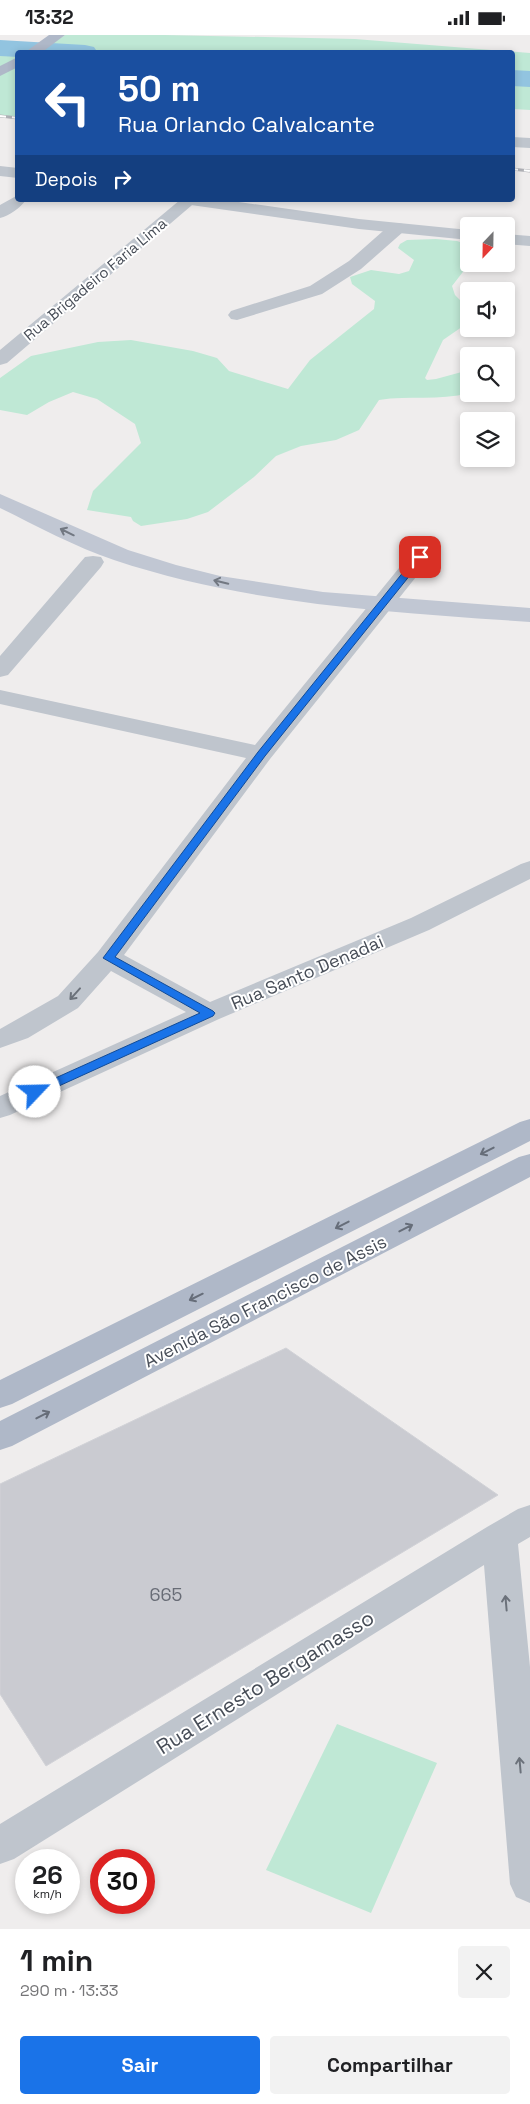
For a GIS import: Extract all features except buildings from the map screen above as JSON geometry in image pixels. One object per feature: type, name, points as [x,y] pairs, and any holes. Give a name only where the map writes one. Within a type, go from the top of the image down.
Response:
[{"type":"main road","points":[[35,50],[53,38]]},
{"type":"main road","points":[[0,72],[15,63]]},
{"type":"main road","points":[[0,500],[120,555],[162,568],[242,588],[376,611],[530,629]]},
{"type":"main road","points":[[0,519],[93,562],[210,596],[275,607],[530,615]]},
{"type":"main road","name":"Avenida São Francisco de Assis","points":[[0,1395],[530,1129]]},
{"type":"main road","name":"Avenida São Francisco de Assis","points":[[0,1437],[530,1164]]},
{"type":"street","points":[[515,142],[530,143]]},
{"type":"street","points":[[0,163],[15,166]]},
{"type":"street","points":[[0,171],[15,173]]},
{"type":"street","points":[[0,213],[15,202]]},
{"type":"street","name":"Rua Brigadeiro Faria Lima","points":[[0,359],[188,202]]},
{"type":"street","points":[[205,202],[397,228],[460,234]]},
{"type":"street","points":[[262,202],[353,215],[460,226]]},
{"type":"street","points":[[237,315],[316,290],[355,265],[397,228]]},
{"type":"street","points":[[515,232],[530,233]]},
{"type":"street","points":[[515,240],[530,241]]},
{"type":"street","points":[[0,1039],[18,1032],[68,1002],[108,958],[261,754],[420,557]]},
{"type":"street","points":[[0,670],[93,562]]},
{"type":"street","points":[[0,697],[261,754]]},
{"type":"street","name":"Rua Santo Denadai","points":[[0,1108],[209,1013],[420,924],[530,869]]},
{"type":"street","points":[[108,958],[209,1013]]},
{"type":"street","points":[[515,1528],[530,1884]]},
{"type":"street","name":"Rua Ernesto Bergamasso","points":[[0,1846],[515,1528]]},
{"type":"green space","points":[[65,35],[165,35],[355,39],[492,50],[58,50],[44,49]]},
{"type":"green space","points":[[515,52],[530,53],[530,77],[515,76]]},
{"type":"green space","points":[[0,55],[15,56],[15,118],[0,115]]},
{"type":"green space","points":[[515,84],[530,85],[530,110],[515,109]]},
{"type":"green space","points":[[436,239],[460,242],[460,273],[462,273],[452,286],[455,295],[460,300],[460,328],[443,340],[425,378],[427,380],[436,379],[460,372],[460,395],[379,400],[359,430],[336,440],[301,446],[276,456],[254,477],[208,512],[187,519],[141,526],[133,521],[131,517],[87,510],[93,491],[141,443],[135,424],[97,399],[73,392],[49,402],[27,415],[0,410],[0,378],[31,356],[98,342],[131,340],[193,351],[217,358],[229,371],[288,389],[310,360],[374,309],[375,301],[352,284],[350,277],[371,270],[399,274],[409,271],[414,260],[398,248],[400,244],[407,240]]},
{"type":"green space","points":[[337,1724],[437,1763],[371,1913],[266,1870]]},
{"type":"waterway","points":[[0,48],[34,50]]},
{"type":"waterway","points":[[515,78],[530,79]]},
{"type":"railway","points":[[0,116],[15,118]]},
{"type":"railway","points":[[515,169],[530,171]]},
{"type":"route","points":[[35,1092],[209,1013],[108,958],[261,754],[420,557]]}]
